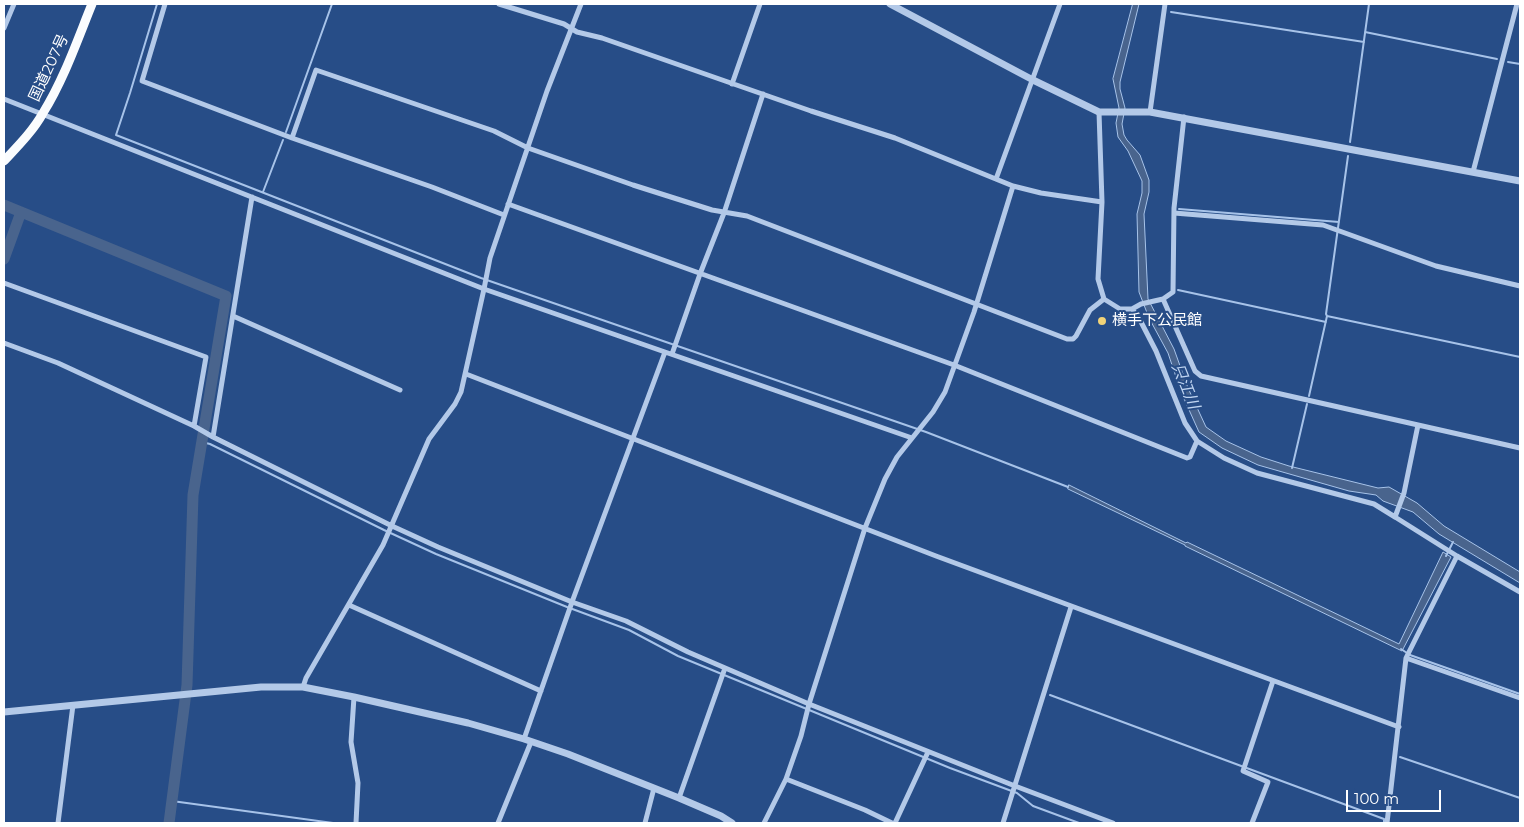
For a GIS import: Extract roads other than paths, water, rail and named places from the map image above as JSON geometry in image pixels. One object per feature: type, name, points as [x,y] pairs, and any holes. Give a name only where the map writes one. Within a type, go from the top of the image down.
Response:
[{"type":"highway","name":"国道207号","points":[[4,161],[43,115],[61,82],[92,4]]},
{"type":"street","points":[[4,28],[14,4]]},
{"type":"street","points":[[165,4],[142,81],[504,215]]},
{"type":"street","points":[[499,4],[564,24],[577,32],[602,38],[732,84],[895,138],[1013,186],[1042,193],[1102,202]]},
{"type":"street","points":[[303,687],[306,678],[388,535],[429,439],[455,404],[466,374],[490,258],[547,91],[581,4]]},
{"type":"street","points":[[732,84],[760,4]]},
{"type":"street","points":[[890,4],[1033,80],[1099,112],[1150,112],[1184,117],[1520,181]]},
{"type":"street","points":[[996,180],[1060,4]]},
{"type":"street","points":[[1150,112],[1164,4]]},
{"type":"street","points":[[1472,172],[1517,4]]},
{"type":"street","points":[[292,138],[316,70],[494,131],[528,148],[633,185],[724,213],[747,216],[1070,340],[1076,336],[1090,310],[1104,299]]},
{"type":"street","points":[[672,352],[724,213],[762,94]]},
{"type":"street","points":[[4,99],[485,286],[665,352],[672,352],[913,436]]},
{"type":"street","points":[[1099,112],[1102,202],[1098,279],[1104,299],[1120,309],[1132,309],[1141,304],[1163,299],[1173,292],[1174,214],[1184,117]]},
{"type":"street","points":[[764,823],[786,779],[865,528],[885,479],[897,457],[933,412],[944,392],[976,305],[1013,186]]},
{"type":"street","points":[[213,437],[252,196]]},
{"type":"street","points":[[508,204],[954,365],[1187,458],[1190,457],[1197,441]]},
{"type":"street","points":[[1174,214],[1323,225],[1436,266],[1520,286]]},
{"type":"street","points":[[4,283],[206,357],[194,426]]},
{"type":"street","points":[[1163,299],[1195,371],[1200,376],[1520,448]]},
{"type":"street","points":[[1132,309],[1156,351],[1185,423],[1197,441],[1224,458],[1257,473],[1374,504],[1457,556],[1520,592]]},
{"type":"street","points":[[233,316],[400,390]]},
{"type":"street","points":[[4,343],[58,363],[194,426],[392,526],[438,547],[572,602],[626,621],[688,652],[1014,790],[1113,823]]},
{"type":"street","points":[[498,823],[528,741],[541,691],[572,602],[665,352]]},
{"type":"street","points":[[466,374],[1071,607],[1399,727]]},
{"type":"street","points":[[1395,517],[1404,493],[1418,425]]},
{"type":"street","points":[[1387,823],[1407,655],[1457,556]]},
{"type":"street","points":[[349,605],[541,691]]},
{"type":"street","points":[[1003,823],[1071,607]]},
{"type":"street","points":[[1407,655],[1520,698]]},
{"type":"street","points":[[679,798],[725,668]]},
{"type":"street","points":[[1252,823],[1268,782],[1243,771],[1273,681]]},
{"type":"street","points":[[4,712],[261,687],[303,687],[468,723],[528,741],[568,754],[679,798],[721,816],[732,823]]},
{"type":"street","points":[[354,697],[351,742],[358,783],[356,823]]},
{"type":"street","points":[[58,823],[73,705]]},
{"type":"street","points":[[786,779],[894,823],[928,753]]},
{"type":"street","points":[[645,823],[654,788]]},
{"type":"water","name":"只江川","points":[[1133,4],[1139,4],[1120,82],[1120,89],[1125,108],[1122,124],[1124,135],[1140,155],[1149,180],[1149,192],[1144,214],[1148,299],[1174,349],[1188,388],[1206,427],[1226,441],[1261,457],[1289,466],[1378,488],[1389,487],[1417,503],[1444,526],[1520,572],[1520,583],[1439,534],[1413,512],[1383,501],[1376,495],[1349,491],[1258,465],[1222,448],[1199,432],[1181,392],[1168,353],[1149,318],[1139,292],[1137,214],[1142,193],[1142,181],[1128,151],[1118,137],[1116,123],[1119,108],[1113,79]]},
{"type":"water","points":[[1069,485],[1399,644],[1443,552],[1451,557],[1402,651],[1068,489]]},
{"type":"waterway","points":[[157,4],[116,135],[481,278],[926,432],[1068,487]]},
{"type":"waterway","points":[[286,132],[332,4]]},
{"type":"waterway","points":[[1350,142],[1369,4]]},
{"type":"waterway","points":[[1171,12],[1364,42]]},
{"type":"waterway","points":[[1365,32],[1497,59]]},
{"type":"waterway","points":[[1508,62],[1520,64]]},
{"type":"waterway","points":[[263,192],[283,140]]},
{"type":"waterway","points":[[1348,156],[1327,316],[1520,357]]},
{"type":"waterway","points":[[4,205],[226,296],[193,495],[187,685],[169,823]]},
{"type":"waterway","points":[[1179,209],[1339,222]]},
{"type":"waterway","points":[[4,259],[21,212]]},
{"type":"waterway","points":[[1178,290],[1326,322]]},
{"type":"waterway","points":[[1309,396],[1327,316]]},
{"type":"waterway","points":[[1292,468],[1307,404]]},
{"type":"waterway","points":[[202,442],[210,444],[436,554],[629,630],[678,656],[950,768],[1017,793],[1033,806],[1079,823]]},
{"type":"waterway","points":[[1446,556],[1453,542]]},
{"type":"waterway","points":[[1401,649],[1410,655],[1520,694]]},
{"type":"waterway","points":[[1050,695],[1384,819],[1384,823]]},
{"type":"waterway","points":[[1400,757],[1520,798]]},
{"type":"waterway","points":[[172,801],[333,823]]},
{"type":"place","name":"横手下公民館","points":[[1102,321]]}]
